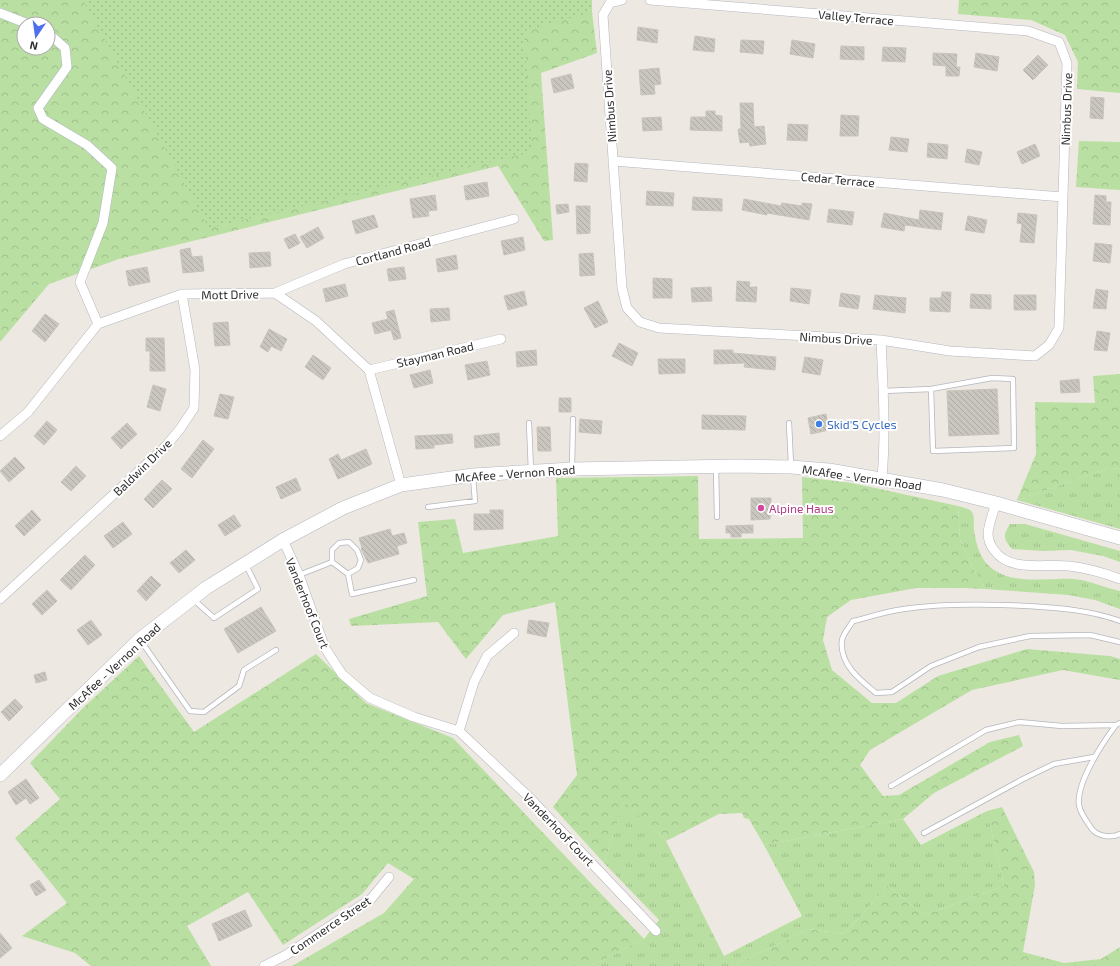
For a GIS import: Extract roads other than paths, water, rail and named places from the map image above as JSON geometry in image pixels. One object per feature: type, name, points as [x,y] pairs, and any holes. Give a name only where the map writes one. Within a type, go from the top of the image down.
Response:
[{"type":"main road","name":"McAfee - Vernon Road","points":[[0,775],[140,639],[206,588],[283,540],[343,508],[401,485],[473,475],[572,469],[716,466],[791,467],[829,470],[882,478],[943,490],[996,503],[1120,538]]},
{"type":"street","name":"Nimbus Drive","points":[[622,0],[610,3],[603,15],[622,288],[627,308],[640,322],[659,328],[881,340],[950,351],[1035,356],[1049,345],[1059,328],[1067,63],[1058,42]]},
{"type":"street","name":"Valley Terrace","points":[[650,0],[1028,31],[1058,42]]},
{"type":"street","points":[[0,13],[16,19]]},
{"type":"street","points":[[0,436],[28,412],[98,324],[80,282],[103,223],[112,168],[87,145],[43,119],[38,108],[67,67],[65,48],[56,41]]},
{"type":"street","name":"Cedar Terrace","points":[[613,161],[1063,197]]},
{"type":"street","name":"Cortland Road","points":[[274,293],[344,264],[514,219]]},
{"type":"street","name":"Mott Drive","points":[[98,324],[182,294],[274,293],[316,321],[369,370]]},
{"type":"street","name":"Baldwin Drive","points":[[0,599],[165,448],[194,408],[195,370],[182,294]]},
{"type":"street","name":"Stayman Road","points":[[369,370],[501,339]]},
{"type":"street","points":[[881,340],[884,456],[882,478]]},
{"type":"street","points":[[369,370],[401,485]]},
{"type":"street","points":[[996,503],[988,534],[992,547],[1001,558],[1015,564],[1083,568],[1120,579]]},
{"type":"street","name":"Vanderhoof Court","points":[[283,540],[299,576],[325,648],[342,674],[370,698],[414,717],[459,731],[530,798],[656,931]]},
{"type":"street","points":[[459,731],[474,682],[487,656],[514,633]]},
{"type":"street","name":"Commerce Street","points":[[264,966],[286,955],[371,898],[389,877]]},
{"type":"lane","points":[[883,391],[931,389],[992,378],[1013,379],[1014,448],[933,451],[931,389]]},
{"type":"lane","points":[[572,469],[573,419]]},
{"type":"lane","points":[[529,423],[531,471]]},
{"type":"lane","points":[[789,423],[791,467]]},
{"type":"lane","points":[[716,466],[717,517]]},
{"type":"lane","points":[[428,507],[475,501],[473,475]]},
{"type":"lane","points":[[332,562],[332,550],[339,543],[349,542],[357,550],[361,560],[358,568],[348,574]]},
{"type":"lane","points":[[299,576],[332,562]]},
{"type":"lane","points":[[332,562],[348,574],[352,594],[414,580]]},
{"type":"lane","points":[[192,599],[214,618],[258,589],[245,564]]},
{"type":"lane","points":[[1120,622],[1108,617],[1068,608],[1002,605],[939,605],[903,609],[853,621],[842,639],[844,656],[851,670],[876,693],[892,692],[931,666],[979,647],[1030,636],[1090,635],[1120,642]]},
{"type":"lane","points":[[140,639],[190,711],[197,712],[204,712],[239,686],[244,670],[276,650]]},
{"type":"lane","points":[[891,786],[986,730],[1019,722],[1062,726],[1118,724]]},
{"type":"lane","points":[[1118,724],[1094,757],[1082,784],[1079,806],[1094,831],[1106,836],[1116,836],[1120,834]]},
{"type":"lane","points":[[924,833],[1023,779],[1054,764],[1094,757]]},
{"type":"place","name":"Skid'S Cycles","points":[[819,424]]},
{"type":"place","name":"Alpine Haus","points":[[761,508]]}]
